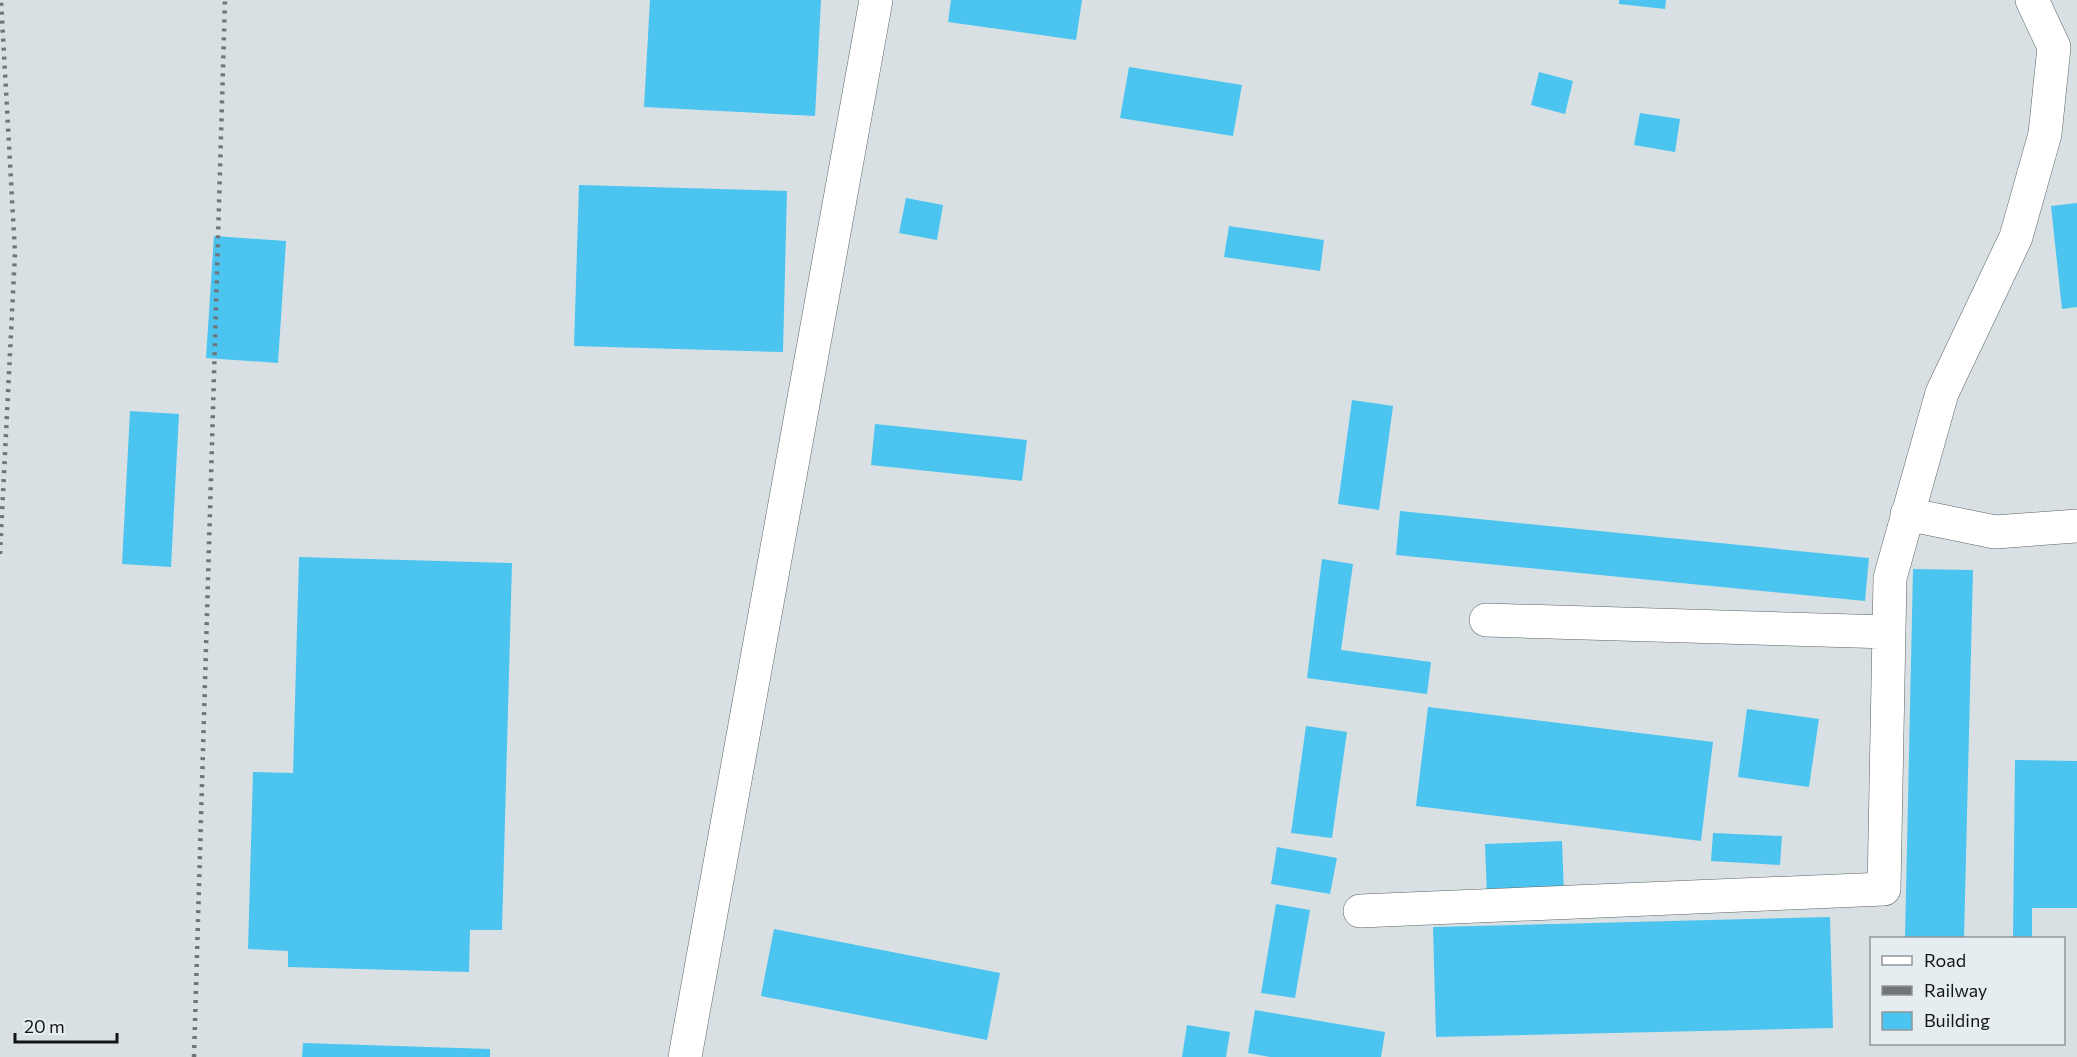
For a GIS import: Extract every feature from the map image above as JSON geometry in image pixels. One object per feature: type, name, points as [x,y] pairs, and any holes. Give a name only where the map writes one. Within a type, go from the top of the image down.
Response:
[{"type":"lane","points":[[685,1057],[876,0]]},
{"type":"lane","points":[[1360,911],[1884,890],[1890,578],[1942,393],[2016,237],[2045,134],[2054,47],[2032,0]]},
{"type":"lane","points":[[1907,514],[1995,532],[2077,526]]},
{"type":"lane","points":[[1486,620],[1889,632]]},
{"type":"building","points":[[650,0],[821,0],[815,116],[644,107]]},
{"type":"building","points":[[951,0],[1082,0],[1076,40],[948,22]]},
{"type":"building","points":[[1619,0],[1666,0],[1665,9],[1619,4]]},
{"type":"building","points":[[1129,67],[1242,85],[1233,136],[1120,118]]},
{"type":"building","points":[[1539,72],[1573,81],[1565,114],[1531,105]]},
{"type":"building","points":[[1640,113],[1680,119],[1675,152],[1634,145]]},
{"type":"building","points":[[579,185],[787,191],[783,352],[574,346]]},
{"type":"building","points":[[906,198],[943,205],[937,240],[899,233]]},
{"type":"building","points":[[2077,203],[2077,307],[2062,309],[2051,206]]},
{"type":"building","points":[[1229,226],[1324,240],[1320,271],[1224,257]]},
{"type":"building","points":[[214,236],[286,241],[278,363],[206,358]]},
{"type":"building","points":[[1352,400],[1393,406],[1379,510],[1338,504]]},
{"type":"building","points":[[130,411],[179,414],[171,567],[122,564]]},
{"type":"building","points":[[875,424],[1027,440],[1022,481],[871,465]]},
{"type":"building","points":[[1400,511],[1869,558],[1865,601],[1396,555]]},
{"type":"building","points":[[299,557],[512,563],[502,930],[470,930],[469,972],[288,967],[288,951],[248,949],[253,772],[293,773]]},
{"type":"building","points":[[1322,559],[1353,564],[1341,650],[1431,662],[1427,694],[1307,678]]},
{"type":"building","points":[[1913,569],[1973,570],[1964,937],[1905,937]]},
{"type":"building","points":[[1428,707],[1713,742],[1701,841],[1416,806]]},
{"type":"building","points":[[1747,709],[1819,719],[1809,787],[1738,777]]},
{"type":"building","points":[[1306,726],[1347,732],[1332,838],[1291,833]]},
{"type":"building","points":[[2015,760],[2077,761],[2077,908],[2032,908],[2032,937],[2013,937]]},
{"type":"building","points":[[1713,833],[1782,836],[1780,865],[1711,861]]},
{"type":"building","points":[[1562,841],[1564,894],[1487,896],[1485,844]]},
{"type":"building","points":[[1277,847],[1337,858],[1330,894],[1271,884]]},
{"type":"building","points":[[1276,904],[1310,910],[1295,998],[1261,993]]},
{"type":"building","points":[[1830,917],[1833,1028],[1436,1037],[1433,927]]},
{"type":"building","points":[[774,929],[1000,973],[987,1040],[761,996]]},
{"type":"building","points":[[1255,1010],[1385,1032],[1381,1057],[1270,1057],[1248,1053]]},
{"type":"building","points":[[1187,1025],[1230,1032],[1226,1057],[1182,1057]]},
{"type":"building","points":[[303,1043],[490,1049],[490,1057],[302,1057]]},
{"type":"railway","points":[[0,554],[15,253],[1,0]]},
{"type":"railway","points":[[194,1057],[225,0]]}]
